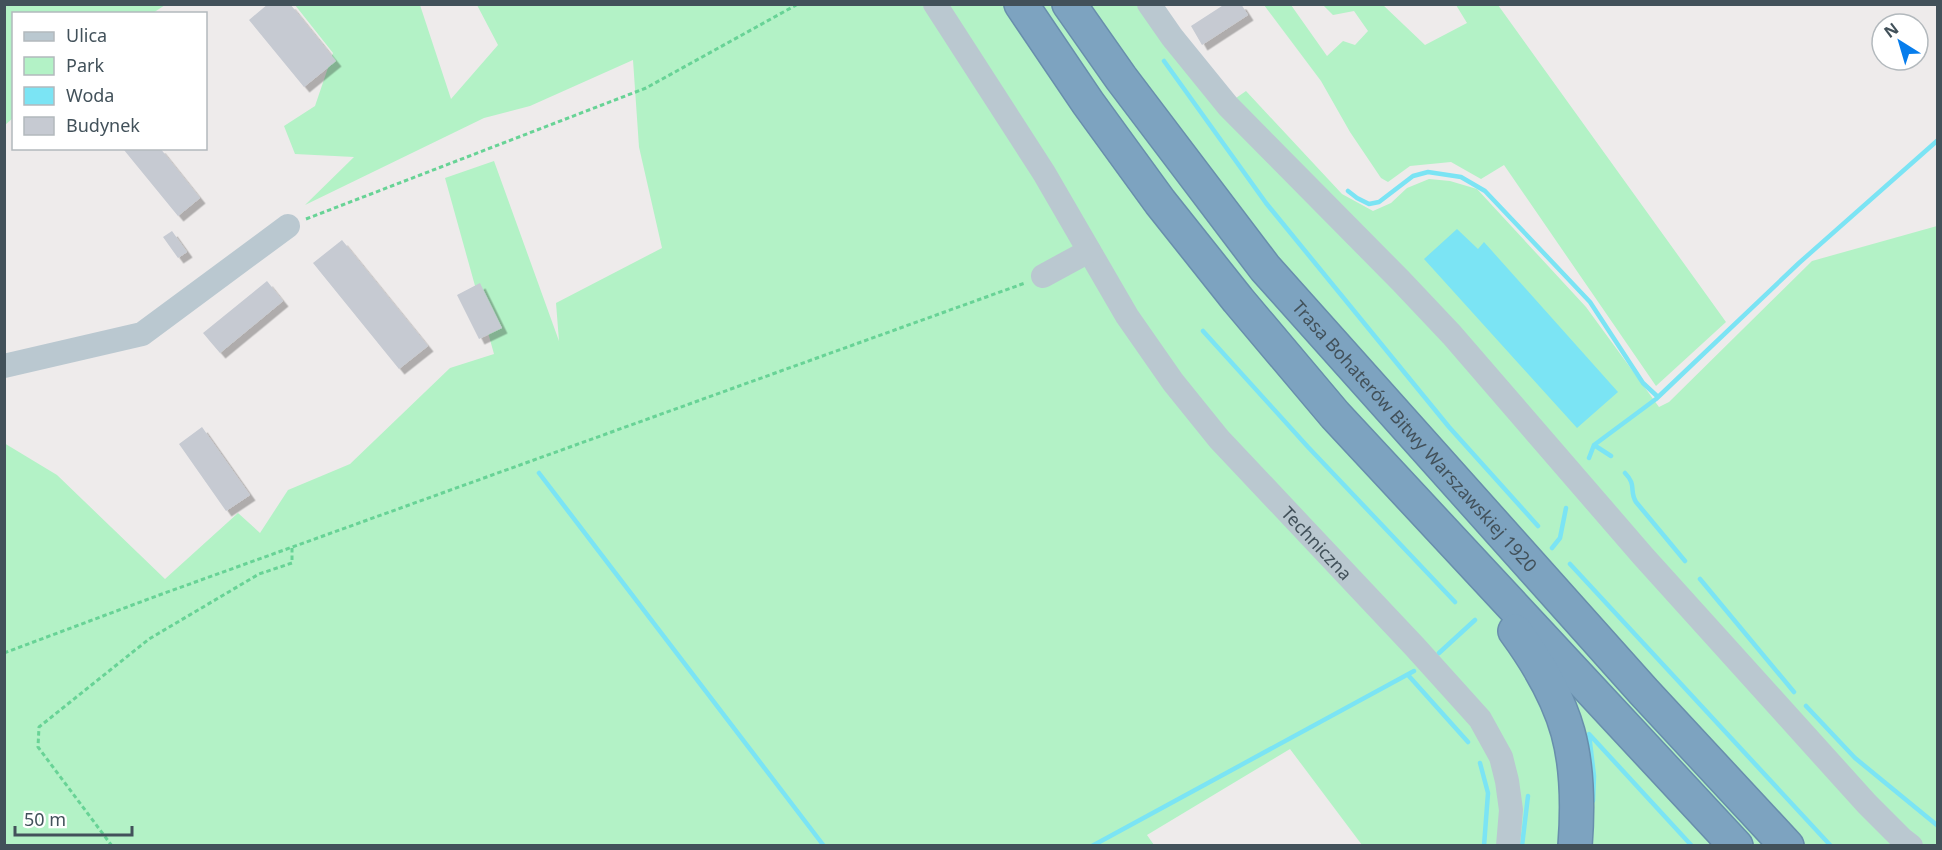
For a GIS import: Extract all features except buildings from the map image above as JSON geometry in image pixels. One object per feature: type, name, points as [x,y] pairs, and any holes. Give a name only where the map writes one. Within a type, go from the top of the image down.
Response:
[{"type":"highway","points":[[1021,4],[1153,193],[1231,291],[1335,415],[1736,846]]},
{"type":"highway","name":"Trasa Bohaterów Bitwy Warszawskiej 1920","points":[[1069,4],[1128,88],[1265,268],[1566,605],[1787,846]]},
{"type":"highway","points":[[1440,528],[1527,648],[1556,695],[1571,741],[1576,767],[1578,811],[1575,846]]},
{"type":"street","name":"Techniczna","points":[[934,4],[1044,173],[1127,316],[1173,382],[1219,439],[1480,719],[1501,757],[1507,781],[1511,810],[1508,846]]},
{"type":"street","points":[[1149,4],[1172,37],[1228,106],[1401,281],[1452,336],[1665,580],[1867,804],[1911,846]]},
{"type":"street","points":[[4,366],[142,334],[288,226]]},
{"type":"street","points":[[1043,276],[1089,251]]},
{"type":"path","points":[[288,226],[646,88],[798,4]]},
{"type":"path","points":[[4,653],[1043,276]]},
{"type":"path","points":[[112,846],[39,747],[39,728],[149,639],[259,574],[292,563],[292,548]]},
{"type":"green space","points":[[5,4],[165,4],[154,12],[12,12],[12,119],[5,125]]},
{"type":"green space","points":[[295,5],[420,5],[451,99],[498,45],[477,5],[1149,5],[1236,98],[1246,91],[1342,194],[1373,211],[1391,203],[1407,188],[1429,179],[1450,181],[1477,189],[1586,307],[1659,407],[1669,402],[1812,261],[1937,226],[1937,845],[1362,845],[1290,749],[1147,835],[1154,845],[5,845],[4,443],[57,475],[165,579],[238,513],[260,533],[288,490],[350,464],[450,368],[494,354],[445,178],[494,161],[559,341],[556,303],[662,248],[639,147],[633,60],[530,106],[484,118],[305,205],[354,157],[295,154],[284,126],[315,106],[333,53]]},
{"type":"green space","points":[[1264,5],[1291,5],[1327,56],[1343,41],[1355,45],[1368,31],[1354,11],[1333,15],[1323,5],[1383,5],[1425,45],[1467,23],[1456,5],[1498,5],[1726,322],[1656,386],[1504,165],[1481,179],[1451,162],[1410,166],[1388,182],[1381,178],[1350,132],[1321,81]]},
{"type":"water","points":[[1457,229],[1478,249],[1484,242],[1618,392],[1577,428],[1424,259]]},
{"type":"waterway","points":[[1164,61],[1266,203],[1449,427],[1538,526]]},
{"type":"waterway","points":[[1589,458],[1594,445],[1656,399],[1799,263],[1938,140]]},
{"type":"waterway","points":[[1348,191],[1369,204],[1379,202],[1413,176],[1428,172],[1461,177],[1485,191],[1590,302],[1643,383],[1658,397]]},
{"type":"waterway","points":[[1203,331],[1308,447],[1455,602]]},
{"type":"waterway","points":[[1594,445],[1611,456]]},
{"type":"waterway","points":[[539,473],[824,846]]},
{"type":"waterway","points":[[1625,473],[1631,481],[1636,502],[1685,561]]},
{"type":"waterway","points":[[1552,548],[1560,538],[1566,508]]},
{"type":"waterway","points":[[1570,564],[1831,846]]},
{"type":"waterway","points":[[1700,579],[1794,692]]},
{"type":"waterway","points":[[1439,653],[1475,620]]},
{"type":"waterway","points":[[1092,846],[1414,671]]},
{"type":"waterway","points":[[1408,675],[1468,742]]},
{"type":"waterway","points":[[1806,706],[1855,758],[1938,826]]},
{"type":"waterway","points":[[1593,801],[1594,776],[1589,734],[1692,846]]},
{"type":"waterway","points":[[1480,763],[1488,793],[1484,846]]},
{"type":"waterway","points":[[1522,846],[1528,796]]}]
